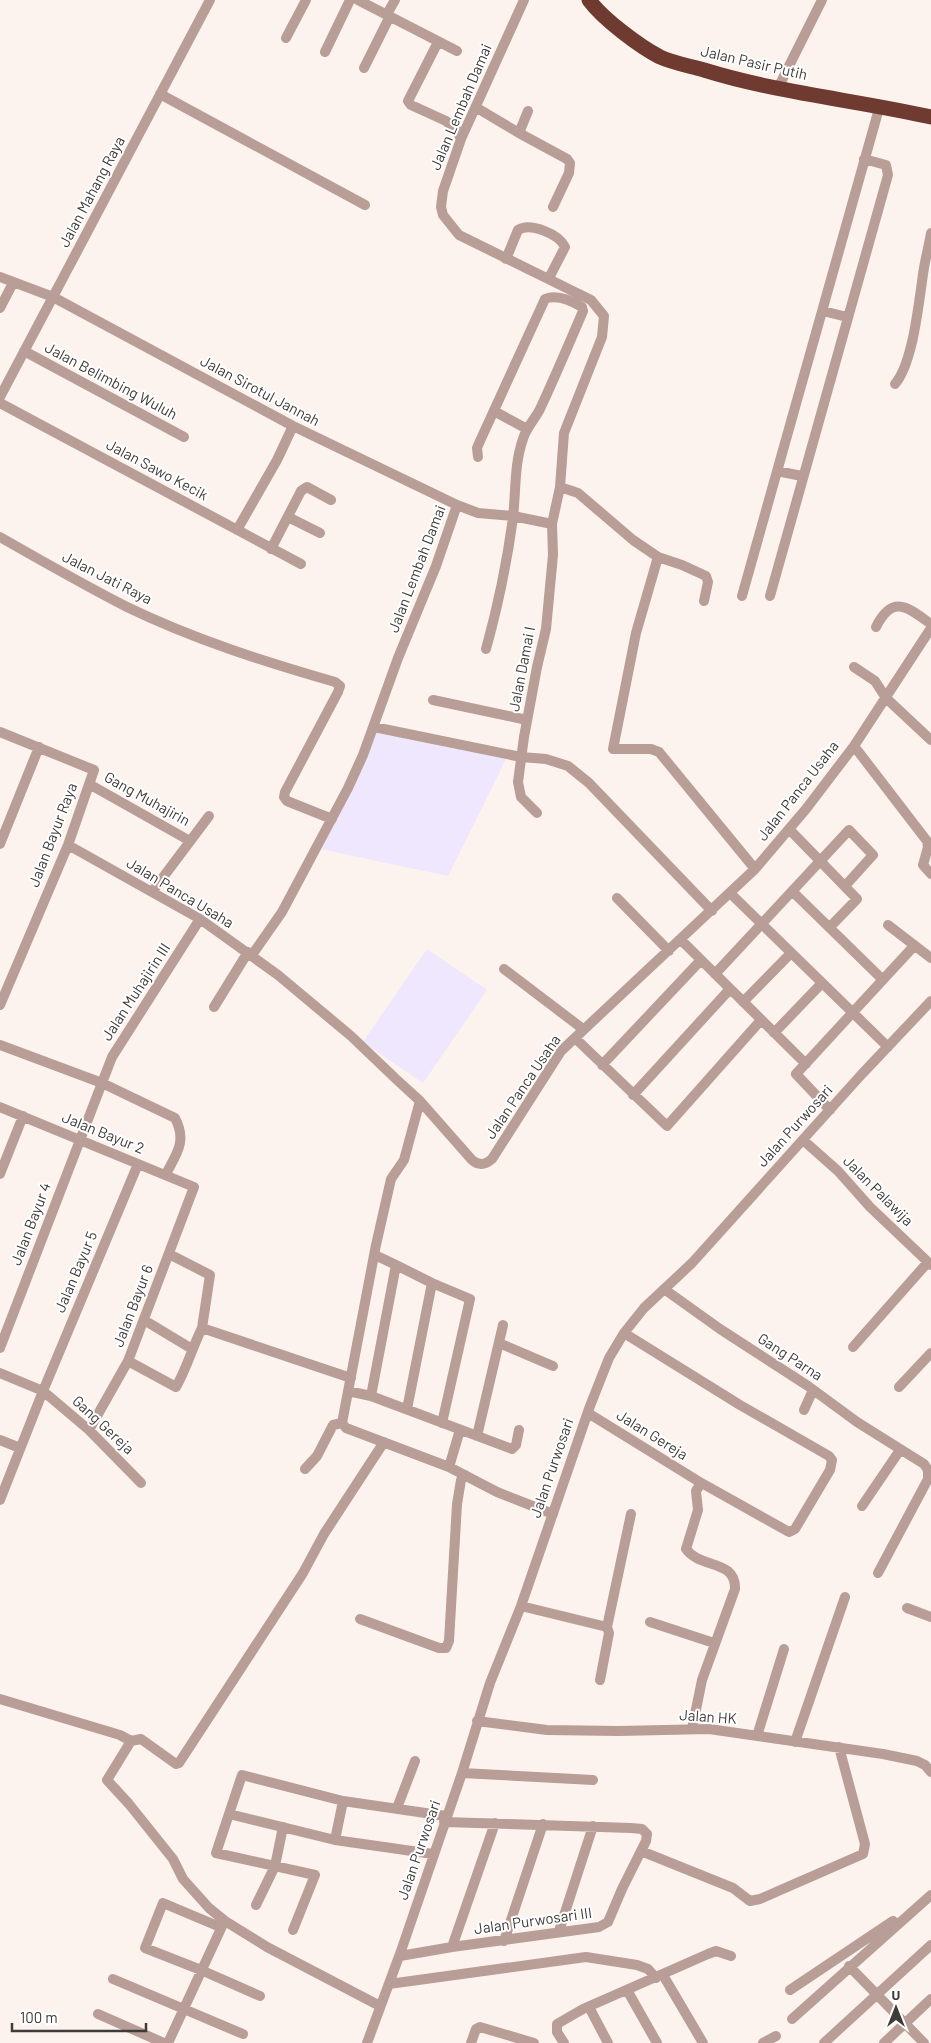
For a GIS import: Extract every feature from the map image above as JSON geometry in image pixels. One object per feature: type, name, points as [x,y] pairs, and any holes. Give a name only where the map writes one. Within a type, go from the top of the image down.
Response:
[{"type":"highway","name":"Jalan Pasir Putih","points":[[589,0],[595,8],[623,32],[661,57],[718,75],[778,88],[880,105],[931,117]]},
{"type":"street","name":"Jalan Mahang Raya","points":[[0,397],[210,0]]},
{"type":"street","points":[[286,38],[306,0]]},
{"type":"street","points":[[326,52],[350,0]]},
{"type":"street","points":[[358,0],[457,51]]},
{"type":"street","points":[[364,68],[395,0]]},
{"type":"street","points":[[778,88],[822,0]]},
{"type":"street","name":"Jalan Lembah Damai","points":[[214,1007],[250,954],[282,912],[352,780],[374,727],[398,658],[436,566],[457,505],[478,513],[513,516],[552,524],[560,487],[564,433],[602,337],[604,316],[591,300],[459,235],[443,215],[441,207],[443,191],[461,139],[521,1]]},
{"type":"street","points":[[438,42],[408,101],[411,105],[446,121],[456,129],[461,139]]},
{"type":"street","points":[[160,94],[365,205]]},
{"type":"street","points":[[742,596],[880,105]]},
{"type":"street","points":[[476,108],[567,158],[570,163],[569,173],[554,206]]},
{"type":"street","points":[[519,133],[528,111]]},
{"type":"street","points":[[770,596],[802,476],[888,175],[886,165],[864,159]]},
{"type":"street","points":[[506,259],[518,230],[522,228],[527,226],[554,236],[562,241],[565,247],[549,278]]},
{"type":"street","points":[[895,384],[905,369],[922,292],[931,233]]},
{"type":"street","name":"Jalan Sirotul Jannah","points":[[0,277],[12,284],[53,297],[293,426],[457,505]]},
{"type":"street","points":[[0,308],[12,284]]},
{"type":"street","points":[[478,456],[477,448],[545,299],[555,297],[577,304],[582,308],[583,312],[547,394],[522,439],[515,482],[513,516],[498,602],[486,649]]},
{"type":"street","points":[[823,311],[847,317]]},
{"type":"street","name":"Jalan Belimbing Wuluh","points":[[24,351],[184,437]]},
{"type":"street","name":"Jalan Sawo Kecik","points":[[0,403],[301,564]]},
{"type":"street","points":[[494,411],[527,429]]},
{"type":"street","points":[[237,530],[277,460],[293,426]]},
{"type":"street","points":[[777,471],[802,476]]},
{"type":"street","points":[[271,549],[302,490],[306,487],[331,500]]},
{"type":"street","points":[[560,487],[578,493],[633,540],[658,557],[706,576],[708,582],[704,601]]},
{"type":"street","points":[[288,517],[320,533]]},
{"type":"street","name":"Jalan Damai I","points":[[537,813],[518,793],[521,756],[527,720],[546,629],[553,555],[552,524]]},
{"type":"street","name":"Jalan Jati Raya","points":[[0,538],[129,608],[203,640],[336,682],[340,686],[284,797],[287,801],[332,819]]},
{"type":"street","points":[[658,557],[636,633],[613,749],[651,749],[659,752],[755,869]]},
{"type":"street","points":[[876,627],[882,614],[900,605],[907,607],[931,624]]},
{"type":"street","name":"Jalan Panca Usaha","points":[[68,845],[200,919],[250,954],[351,1036],[420,1101],[468,1157],[476,1163],[486,1164],[492,1159],[562,1051],[583,1029],[629,989],[755,869],[789,829],[854,746],[931,628]]},
{"type":"street","points":[[854,666],[875,682],[886,698],[931,740]]},
{"type":"street","points":[[433,700],[527,720]]},
{"type":"street","points":[[374,727],[521,756],[546,759],[568,766],[589,783],[712,911]]},
{"type":"street","name":"Jalan Bayur Raya","points":[[0,732],[94,770],[68,845],[1,999]]},
{"type":"street","points":[[854,746],[927,842],[928,847],[923,865],[931,874]]},
{"type":"street","points":[[0,844],[39,747]]},
{"type":"street","name":"Gang Muhajirin","points":[[89,784],[190,841]]},
{"type":"street","points":[[152,892],[209,816]]},
{"type":"street","points":[[789,829],[857,899],[830,927]]},
{"type":"street","points":[[715,974],[849,830],[873,854],[845,886]]},
{"type":"street","points":[[792,891],[882,979]]},
{"type":"street","points":[[730,893],[888,1047]]},
{"type":"street","points":[[617,898],[669,951]]},
{"type":"street","name":"Jalan Muhajirin III","points":[[80,1140],[112,1057],[200,919]]},
{"type":"street","points":[[888,925],[931,958]]},
{"type":"street","points":[[680,940],[806,1064]]},
{"type":"street","points":[[830,1110],[796,1074],[914,946]]},
{"type":"street","points":[[743,1002],[791,953]]},
{"type":"street","points":[[602,1065],[701,960]]},
{"type":"street","points":[[504,969],[583,1029]]},
{"type":"street","points":[[774,1033],[822,983]]},
{"type":"street","points":[[633,1095],[730,989]]},
{"type":"street","name":"Jalan Purwosari","points":[[367,2043],[400,1956],[462,1773],[490,1683],[521,1606],[532,1569],[554,1514],[588,1413],[609,1358],[644,1308],[692,1263],[931,1001]]},
{"type":"street","points":[[575,1038],[667,1126],[762,1020]]},
{"type":"street","points":[[0,1045],[102,1083],[175,1118],[182,1136],[180,1146],[166,1174]]},
{"type":"street","points":[[420,1101],[404,1160],[391,1179],[342,1423],[346,1428],[449,1467],[497,1492],[554,1514]]},
{"type":"street","name":"Jalan Bayur 2","points":[[0,1107],[194,1187]]},
{"type":"street","points":[[0,1174],[23,1116]]},
{"type":"street","name":"Jalan Bayur 4","points":[[0,1348],[80,1140]]},
{"type":"street","name":"Jalan Palawija","points":[[803,1140],[838,1170],[870,1207],[929,1263]]},
{"type":"street","name":"Jalan Bayur 5","points":[[0,1500],[42,1391],[138,1164]]},
{"type":"street","name":"Jalan Bayur 6","points":[[89,1430],[128,1361],[194,1187]]},
{"type":"street","points":[[128,1361],[176,1387],[184,1373],[202,1328],[210,1275],[169,1254]]},
{"type":"street","points":[[375,1255],[470,1300],[442,1423]]},
{"type":"street","points":[[853,1347],[929,1263]]},
{"type":"street","points":[[371,1396],[396,1265]]},
{"type":"street","points":[[407,1409],[432,1283]]},
{"type":"street","name":"Gang Parna","points":[[664,1289],[857,1422],[924,1464],[929,1475],[878,1573]]},
{"type":"street","points":[[144,1320],[192,1349]]},
{"type":"street","points":[[477,1436],[503,1325]]},
{"type":"street","points":[[202,1328],[350,1378]]},
{"type":"street","name":"Jalan Gereja","points":[[588,1413],[701,1483],[789,1532],[795,1529],[830,1470],[832,1460],[829,1456],[740,1405],[624,1334]]},
{"type":"street","points":[[499,1343],[553,1366]]},
{"type":"street","points":[[899,1387],[931,1353]]},
{"type":"street","name":"Gang Gereja","points":[[0,1373],[42,1391],[89,1430],[141,1482]]},
{"type":"street","points":[[804,1410],[813,1390]]},
{"type":"street","points":[[348,1391],[371,1396],[512,1449],[516,1445],[520,1430]]},
{"type":"street","points":[[305,1469],[317,1456],[333,1425],[342,1423]]},
{"type":"street","points":[[449,1467],[460,1430]]},
{"type":"street","points":[[0,1440],[20,1448]]},
{"type":"street","points":[[0,1699],[131,1741],[140,1739],[176,1764],[179,1763],[303,1573],[324,1534],[384,1442]]},
{"type":"street","points":[[862,1506],[900,1450]]},
{"type":"street","points":[[360,1619],[439,1648],[446,1648],[457,1534],[457,1504],[461,1480],[465,1475]]},
{"type":"street","points":[[692,1729],[702,1680],[714,1643],[730,1604],[735,1582],[728,1571],[693,1556],[686,1549],[698,1510],[696,1490],[701,1483]]},
{"type":"street","points":[[600,1680],[609,1633],[607,1627],[631,1514]]},
{"type":"street","points":[[795,1742],[845,1597]]},
{"type":"street","points":[[521,1606],[607,1627]]},
{"type":"street","points":[[907,1608],[931,1617]]},
{"type":"street","points":[[650,1622],[714,1643]]},
{"type":"street","points":[[756,1736],[784,1649]]},
{"type":"street","name":"Jalan HK","points":[[477,1721],[547,1730],[709,1729],[839,1747],[917,1761],[929,1765]]},
{"type":"street","points":[[131,1741],[107,1780],[173,1859],[183,1879],[222,1924]]},
{"type":"street","points":[[641,1851],[734,1888],[750,1901],[760,1899],[863,1854],[865,1844],[839,1747]]},
{"type":"street","points":[[397,1808],[415,1761]]},
{"type":"street","points":[[462,1773],[593,1780]]},
{"type":"street","name":"Jalan Purwosari III","points":[[229,1814],[242,1775],[344,1802],[397,1808],[445,1819],[495,1823],[631,1828],[645,1831],[646,1841],[608,1922],[599,1927],[504,1941],[452,1946],[400,1956]]},
{"type":"street","points":[[335,1840],[344,1802]]},
{"type":"street","points":[[293,1930],[315,1875],[216,1853],[229,1814],[335,1840],[433,1854]]},
{"type":"street","points":[[452,1946],[495,1823]]},
{"type":"street","points":[[504,1941],[543,1824]]},
{"type":"street","points":[[559,1932],[593,1826]]},
{"type":"street","points":[[256,1905],[275,1866],[283,1827]]},
{"type":"street","points":[[792,2019],[849,1966],[930,1897]]},
{"type":"street","points":[[790,1990],[930,1897]]},
{"type":"street","points":[[260,1996],[145,1948],[163,1903],[222,1924],[380,2006]]},
{"type":"street","points":[[98,2014],[166,2043],[222,1924]]},
{"type":"street","points":[[824,2043],[931,1945]]},
{"type":"street","points":[[564,2043],[558,2032],[557,2024],[589,2007],[716,1951],[731,1956]]},
{"type":"street","points":[[389,1984],[586,1957],[637,1965],[660,1976],[703,2043]]},
{"type":"street","points":[[849,1966],[924,2043]]},
{"type":"street","points":[[113,1978],[243,2034]]},
{"type":"street","points":[[627,1990],[657,2043]]},
{"type":"street","points":[[884,2043],[931,1999]]},
{"type":"street","points":[[589,2007],[608,2043]]},
{"type":"street","points":[[471,2043],[476,2029],[484,2027],[534,2043]]},
{"type":"street","points":[[763,2043],[776,2036]]},
{"type":"shaded area","points":[[377,731],[506,759],[448,876],[320,849]]},
{"type":"shaded area","points":[[427,949],[487,990],[423,1083],[363,1042]]}]
